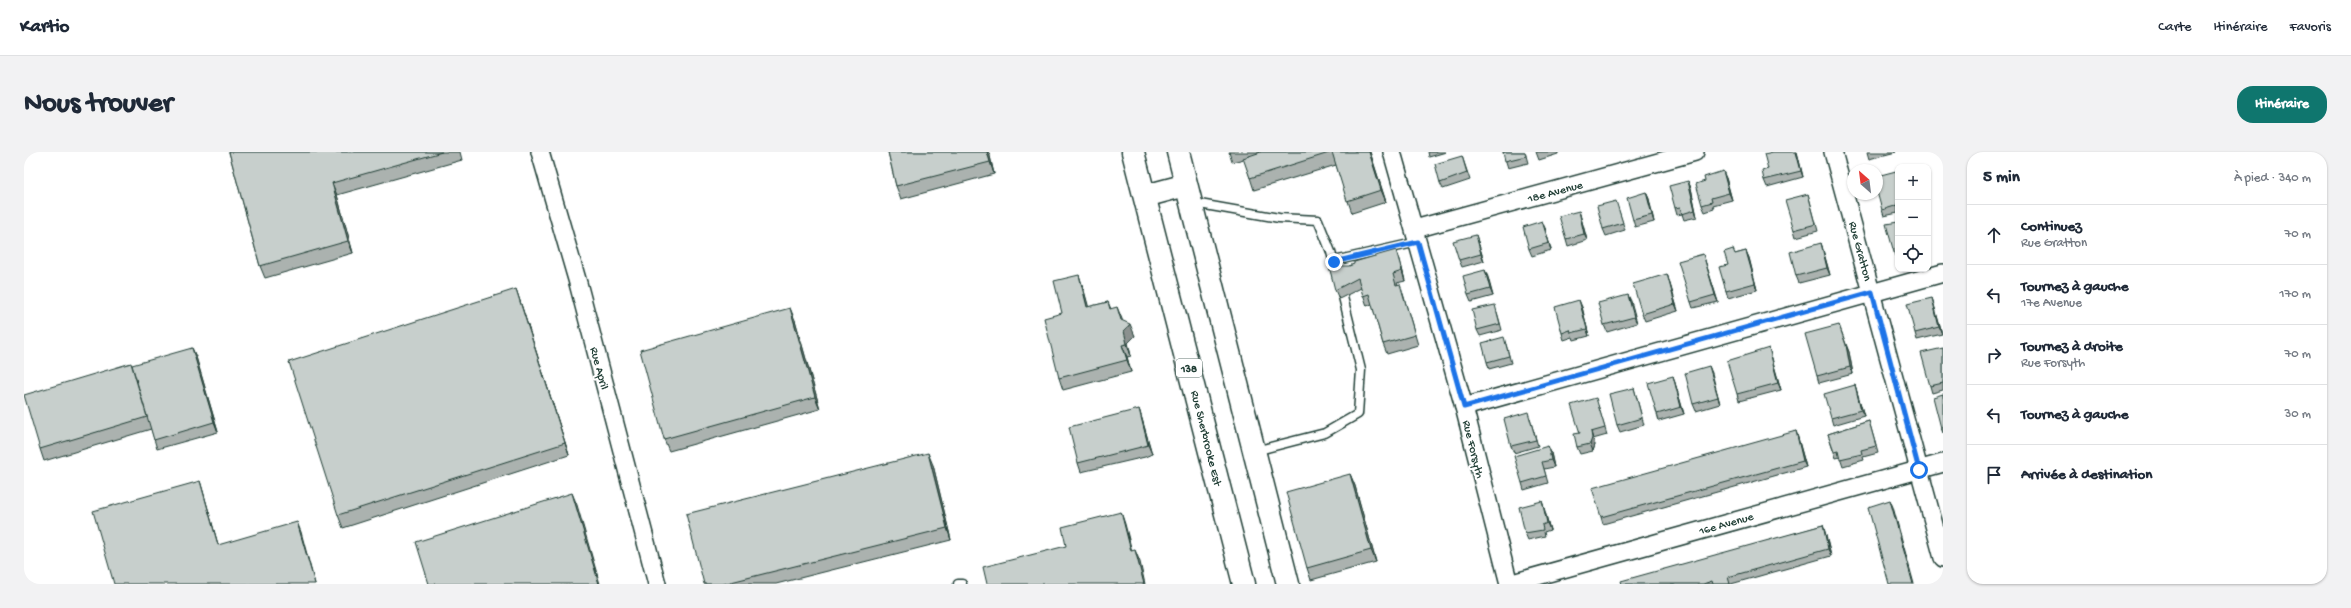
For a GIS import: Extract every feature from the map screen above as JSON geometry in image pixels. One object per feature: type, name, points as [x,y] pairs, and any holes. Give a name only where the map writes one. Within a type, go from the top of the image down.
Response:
[{"type":"main road","name":"Rue Sherbrooke Est","points":[[1133,152],[1244,584]]},
{"type":"main road","points":[[1178,152],[1288,584]]},
{"type":"main road","points":[[1145,196],[1189,194]]},
{"type":"street","name":"Rue April","points":[[540,152],[578,283],[657,584]]},
{"type":"street","name":"Rue Forsyth","points":[[1392,152],[1417,236],[1464,407],[1509,584]]},
{"type":"street","name":"18e Avenue","points":[[1417,236],[1695,152]]},
{"type":"street","name":"Rue Gratton","points":[[1834,152],[1943,558]]},
{"type":"street","points":[[1464,407],[1943,273]]},
{"type":"street","name":"16e Avenue","points":[[1509,584],[1943,463]]},
{"type":"lane","points":[[1189,194],[1279,218],[1318,220],[1334,262],[1337,276]]},
{"type":"lane","points":[[1334,262],[1417,236]]},
{"type":"lane","points":[[1254,451],[1325,433],[1358,414],[1361,370],[1343,297]]},
{"type":"building","points":[[229,152],[442,152],[332,183],[348,241],[260,266]]},
{"type":"building","points":[[888,152],[987,152],[990,162],[896,186]]},
{"type":"building","points":[[1261,152],[1332,152],[1250,178],[1243,158]]},
{"type":"building","points":[[1332,152],[1369,152],[1381,190],[1347,201]]},
{"type":"building","points":[[1503,152],[1525,152],[1526,156],[1505,161]]},
{"type":"building","points":[[1773,152],[1796,152],[1801,171],[1764,180],[1762,171],[1768,169],[1764,154]]},
{"type":"building","points":[[1462,156],[1467,173],[1440,183],[1435,164]]},
{"type":"building","points":[[1723,171],[1729,193],[1711,198],[1712,202],[1702,205],[1696,184],[1705,181],[1704,177]]},
{"type":"building","points":[[1895,171],[1895,206],[1882,210],[1879,200],[1883,200],[1883,174]]},
{"type":"building","points":[[1688,181],[1695,210],[1682,214],[1680,207],[1675,208],[1669,186]]},
{"type":"building","points":[[1646,192],[1652,215],[1633,220],[1627,198]]},
{"type":"building","points":[[1808,194],[1816,224],[1794,230],[1785,200]]},
{"type":"building","points":[[1616,201],[1623,223],[1603,229],[1597,206]]},
{"type":"building","points":[[1579,211],[1584,234],[1566,239],[1559,216]]},
{"type":"building","points":[[1542,221],[1549,243],[1529,249],[1523,227]]},
{"type":"building","points":[[1895,222],[1895,249],[1893,249],[1886,224]]},
{"type":"building","points":[[1476,235],[1481,254],[1459,260],[1453,241]]},
{"type":"building","points":[[1821,243],[1827,268],[1796,276],[1790,252]]},
{"type":"building","points":[[1733,249],[1735,254],[1746,251],[1755,283],[1726,291],[1719,267],[1728,265],[1724,252]]},
{"type":"building","points":[[1396,250],[1402,271],[1393,274],[1396,285],[1400,284],[1415,335],[1383,344],[1369,294],[1363,296],[1358,278],[1335,290],[1329,266],[1349,266],[1354,264],[1354,262]]},
{"type":"building","points":[[1703,254],[1715,295],[1691,302],[1678,261]]},
{"type":"building","points":[[1485,270],[1490,289],[1468,295],[1463,276]]},
{"type":"building","points":[[1667,274],[1675,304],[1642,314],[1633,284]]},
{"type":"building","points":[[1079,275],[1087,307],[1108,302],[1110,309],[1117,307],[1121,320],[1130,324],[1124,331],[1127,344],[1122,345],[1127,360],[1059,378],[1044,318],[1062,313],[1054,281]]},
{"type":"building","points":[[516,289],[565,443],[338,515],[289,362]]},
{"type":"building","points":[[1628,295],[1634,317],[1604,325],[1598,303]]},
{"type":"building","points":[[1932,298],[1939,327],[1915,333],[1907,304]]},
{"type":"building","points":[[1579,300],[1587,329],[1571,333],[1570,330],[1562,333],[1555,307]]},
{"type":"building","points":[[1495,305],[1500,324],[1477,330],[1472,310]]},
{"type":"building","points":[[790,308],[815,397],[664,439],[640,350]]},
{"type":"building","points":[[1839,325],[1846,345],[1850,367],[1817,376],[1805,334]]},
{"type":"building","points":[[1504,337],[1509,356],[1487,362],[1482,343]]},
{"type":"building","points":[[192,348],[214,422],[154,440],[132,365]]},
{"type":"building","points":[[1769,348],[1778,383],[1737,394],[1727,361]]},
{"type":"building","points":[[1943,348],[1943,383],[1930,386],[1921,353]]},
{"type":"building","points":[[131,363],[147,417],[40,449],[24,395]]},
{"type":"building","points":[[1709,366],[1718,397],[1693,404],[1685,373]]},
{"type":"building","points":[[1673,376],[1681,407],[1657,414],[1648,383]]},
{"type":"building","points":[[1855,385],[1861,410],[1831,418],[1824,394]]},
{"type":"building","points":[[1634,388],[1642,418],[1617,425],[1609,394]]},
{"type":"building","points":[[1943,394],[1943,427],[1941,428],[1933,397]]},
{"type":"building","points":[[1596,398],[1605,428],[1591,432],[1592,438],[1590,444],[1577,447],[1574,434],[1580,433],[1571,405]]},
{"type":"building","points":[[1139,409],[1148,445],[1078,463],[1069,427]]},
{"type":"building","points":[[1528,412],[1536,440],[1511,446],[1504,419]]},
{"type":"building","points":[[1869,421],[1876,446],[1861,450],[1862,454],[1840,459],[1838,450],[1834,451],[1828,434]]},
{"type":"building","points":[[1796,431],[1803,461],[1601,517],[1592,488]]},
{"type":"building","points":[[1548,446],[1551,460],[1542,462],[1546,476],[1522,483],[1514,456]]},
{"type":"building","points":[[928,453],[947,528],[723,584],[704,584],[686,514]]},
{"type":"building","points":[[1350,474],[1371,550],[1307,568],[1286,492]]},
{"type":"building","points":[[200,481],[218,545],[297,522],[315,584],[114,584],[93,511]]},
{"type":"building","points":[[572,493],[599,584],[429,584],[416,542]]},
{"type":"building","points":[[1890,500],[1913,584],[1889,584],[1868,507]]},
{"type":"building","points":[[1542,501],[1547,523],[1542,525],[1543,530],[1525,533],[1519,507]]},
{"type":"building","points":[[1121,512],[1131,551],[1135,550],[1144,584],[987,584],[983,567],[1066,546],[1062,527]]},
{"type":"building","points":[[1823,525],[1828,549],[1728,577],[1730,584],[1713,584],[1712,581],[1703,584],[1622,584],[1621,581]]},
{"type":"route","points":[[1334,262],[1418,242],[1464,407],[1872,292],[1919,470]]}]
